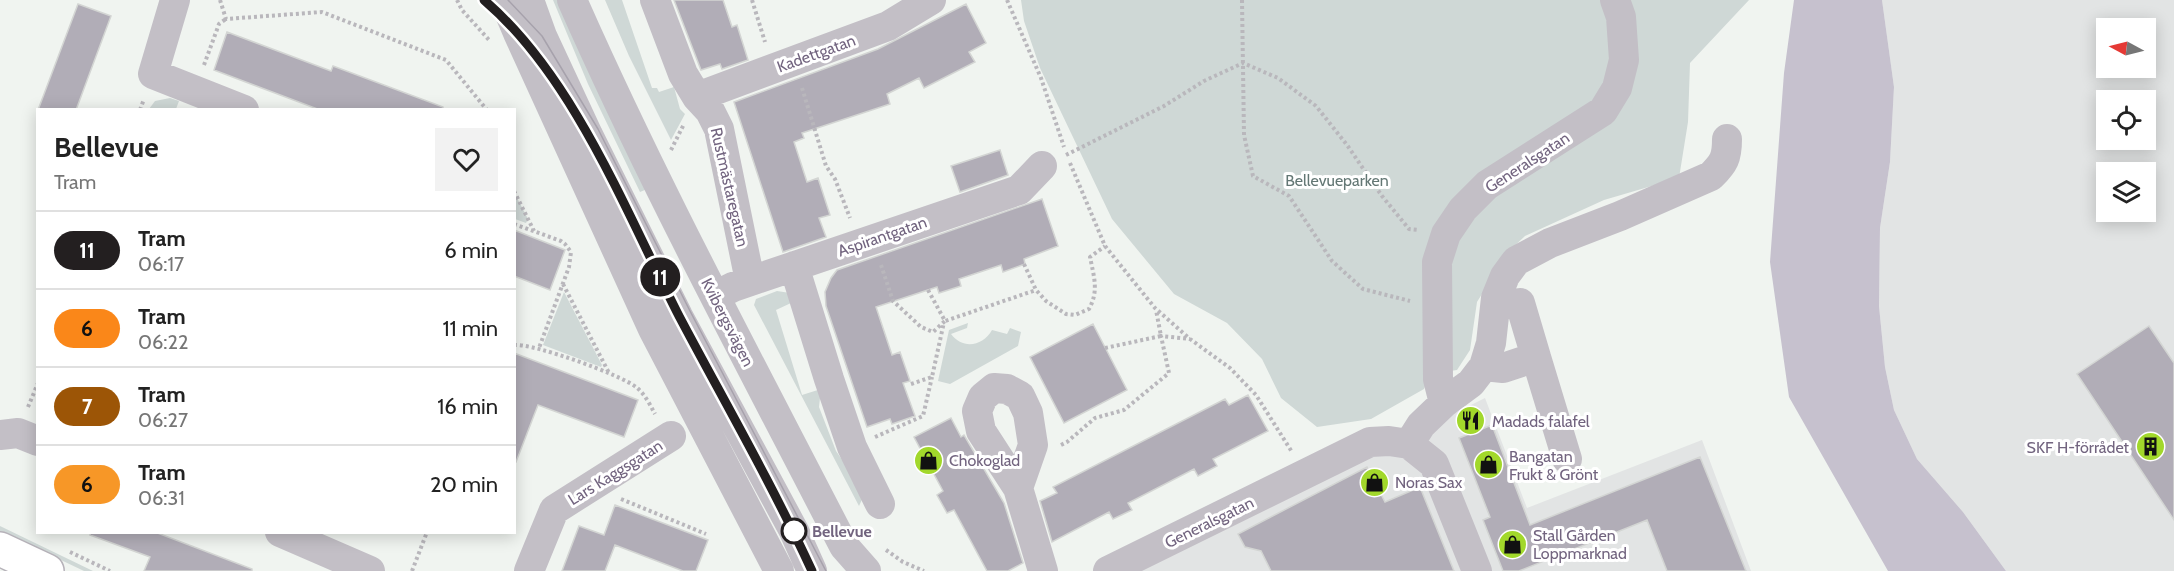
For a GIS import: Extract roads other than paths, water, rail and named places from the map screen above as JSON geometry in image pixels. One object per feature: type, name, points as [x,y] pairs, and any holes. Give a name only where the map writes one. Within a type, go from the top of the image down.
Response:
[{"type":"main road","points":[[0,549],[47,571]]},
{"type":"street","points":[[175,0],[153,74],[239,108]]},
{"type":"street","points":[[504,0],[653,329],[780,571]]},
{"type":"street","points":[[529,0],[542,36],[593,146],[678,316],[794,531],[812,571]]},
{"type":"street","points":[[545,0],[597,129],[826,571]]},
{"type":"street","name":"Kvibergsvägen","points":[[572,0],[630,128],[715,296],[844,546],[866,571]]},
{"type":"street","name":"Rustmästaregatan","points":[[655,0],[683,74],[697,97],[710,111],[719,129],[750,281]]},
{"type":"street","name":"Kadettgatan","points":[[697,97],[888,26],[931,0]]},
{"type":"street","name":"Generalsgatan","points":[[1444,403],[1438,379],[1437,262],[1446,234],[1463,209],[1487,185],[1604,111],[1617,88],[1624,60],[1621,17],[1615,0]]},
{"type":"street","points":[[1477,571],[1434,464],[1409,444],[1421,425],[1444,403],[1471,383],[1484,366],[1491,343],[1496,298],[1505,276],[1516,261],[1550,243],[1620,216],[1711,176],[1722,165],[1727,153],[1727,140]]},
{"type":"street","name":"Aspirantgatan","points":[[715,296],[794,266],[868,253],[1018,190],[1054,161]]},
{"type":"street","points":[[794,266],[828,379],[852,447],[880,504]]},
{"type":"street","points":[[1520,303],[1567,459]]},
{"type":"street","points":[[1484,366],[1503,368],[1536,357]]},
{"type":"street","points":[[1018,488],[1033,446],[1028,413],[1020,396],[1007,389],[994,388],[983,397],[977,411],[981,431],[1018,488],[1043,571]]},
{"type":"street","points":[[0,435],[18,433],[36,440]]},
{"type":"street","name":"Lars Kaggsgatan","points":[[529,571],[554,510],[671,436]]},
{"type":"street","name":"Generalsgatan","points":[[1108,571],[1370,442],[1389,441],[1409,444]]},
{"type":"street","points":[[285,534],[370,571]]},
{"type":"tram line","points":[[484,0],[516,32],[545,68],[595,148],[679,316],[764,474],[812,571]]},
{"type":"tram line","name":"11","points":[[484,0],[504,18],[538,58],[588,135],[679,316],[794,531],[812,571]]},
{"type":"tram line","points":[[508,0],[542,36],[598,129],[826,571]]},
{"type":"place","name":"Madads falafel","points":[[1471,421]]},
{"type":"place","name":"SKF H-förrådet","points":[[2150,447]]},
{"type":"place","name":"Chokoglad","points":[[928,460]]},
{"type":"place","name":"Bangatan Frukt & Grönt","points":[[1488,465]]},
{"type":"place","name":"Noras Sax","points":[[1374,482]]},
{"type":"place","name":"Bellevue","points":[[794,531]]},
{"type":"place","name":"Stall Gården Loppmarknad","points":[[1512,544]]},
{"type":"park label","name":"Bellevueparken","points":[[1337,180]]}]
